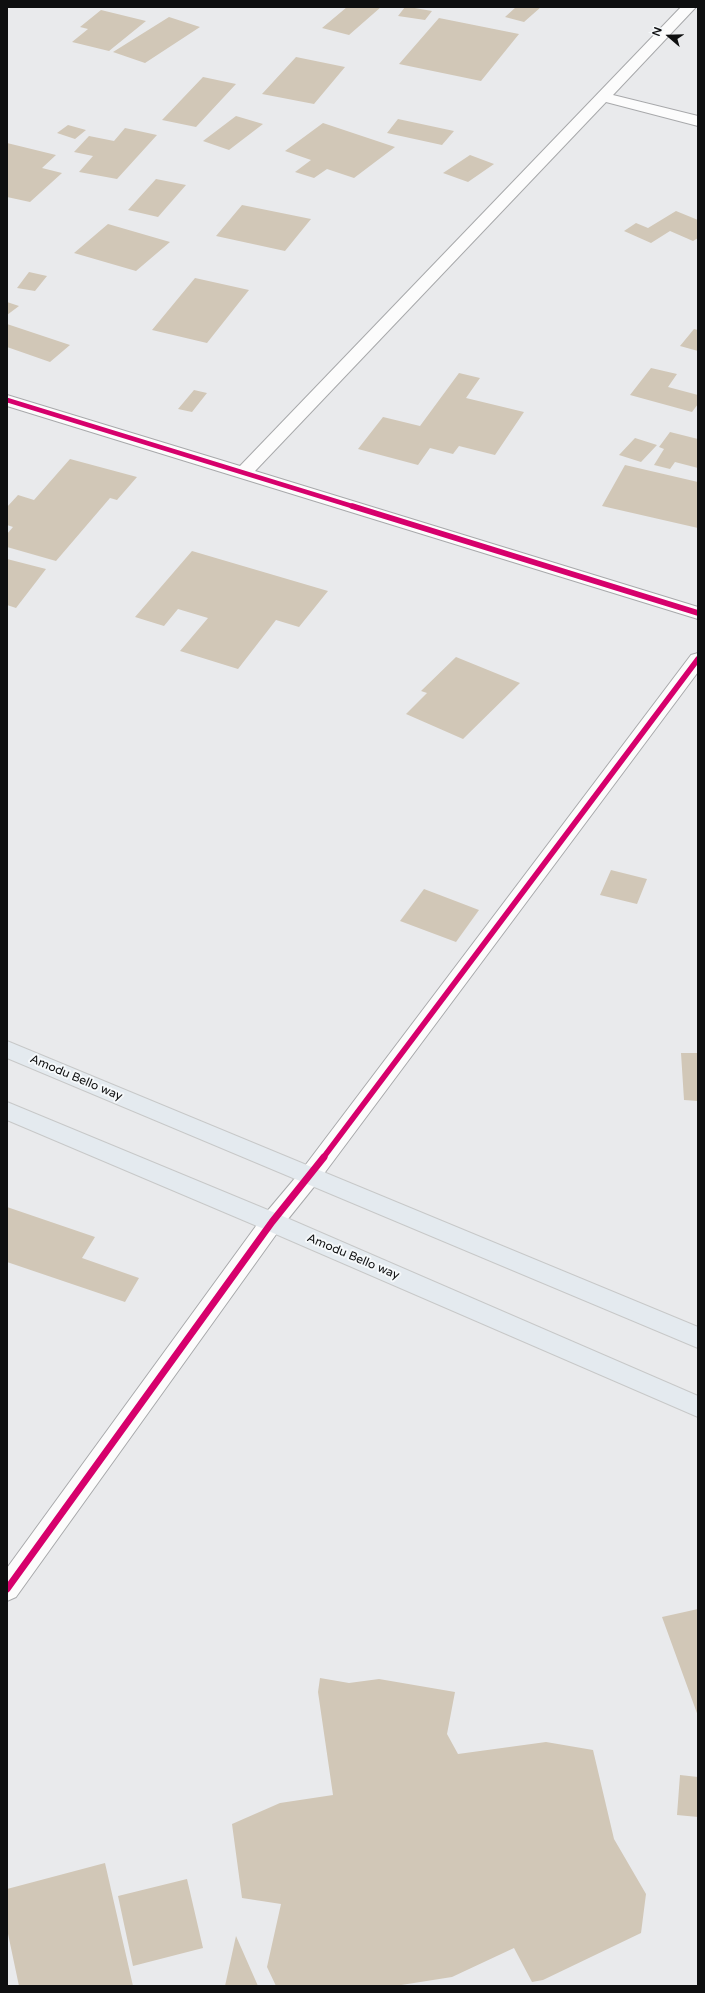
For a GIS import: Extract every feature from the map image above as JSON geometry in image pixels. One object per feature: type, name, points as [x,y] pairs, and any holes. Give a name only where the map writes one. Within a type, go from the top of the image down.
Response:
[{"type":"main road","name":"Amodu Bello way","points":[[7,1050],[698,1338]]},
{"type":"main road","name":"Amodu Bello way","points":[[7,1111],[272,1222],[698,1407]]},
{"type":"street","points":[[243,473],[602,97],[690,7]]},
{"type":"street","points":[[602,97],[698,121]]},
{"type":"street","points":[[7,400],[698,613]]},
{"type":"street","points":[[7,1589],[272,1222],[309,1177],[698,659]]},
{"type":"building","points":[[347,7],[381,7],[349,35],[322,28]]},
{"type":"building","points":[[405,7],[432,11],[425,20],[398,16]]},
{"type":"building","points":[[516,7],[541,7],[524,22],[505,17]]},
{"type":"building","points":[[101,10],[146,21],[109,51],[72,42],[88,29],[80,27]]},
{"type":"building","points":[[169,17],[200,27],[145,63],[113,52]]},
{"type":"building","points":[[439,18],[519,34],[481,81],[399,64]]},
{"type":"building","points":[[296,57],[345,67],[314,104],[262,94]]},
{"type":"building","points":[[203,77],[236,84],[196,127],[162,120]]},
{"type":"building","points":[[236,116],[263,124],[229,150],[203,141]]},
{"type":"building","points":[[398,119],[454,131],[442,145],[387,133]]},
{"type":"building","points":[[323,123],[395,147],[354,178],[327,169],[314,178],[295,172],[311,160],[285,151]]},
{"type":"building","points":[[68,125],[86,130],[75,139],[57,133]]},
{"type":"building","points":[[125,128],[157,135],[117,179],[79,172],[93,156],[74,152],[89,136],[114,141]]},
{"type":"building","points":[[7,143],[56,155],[42,168],[62,173],[30,202],[7,197]]},
{"type":"building","points":[[470,155],[494,164],[468,182],[443,173]]},
{"type":"building","points":[[156,179],[186,185],[158,217],[128,210]]},
{"type":"building","points":[[242,205],[311,219],[285,251],[216,236]]},
{"type":"building","points":[[676,211],[698,220],[698,238],[693,241],[670,231],[651,243],[624,231],[636,223],[648,228]]},
{"type":"building","points":[[108,224],[170,242],[136,271],[74,253]]},
{"type":"building","points":[[29,272],[47,276],[35,291],[17,288]]},
{"type":"building","points":[[195,278],[249,290],[207,343],[152,330]]},
{"type":"building","points":[[7,302],[19,306],[7,315]]},
{"type":"building","points":[[7,324],[70,345],[50,362],[7,347]]},
{"type":"building","points":[[694,329],[698,330],[698,351],[680,346]]},
{"type":"building","points":[[651,368],[677,374],[668,387],[698,395],[698,404],[692,412],[630,395]]},
{"type":"building","points":[[459,373],[480,378],[466,398],[524,412],[495,455],[459,446],[453,454],[430,448],[418,465],[358,449],[383,417],[420,426]]},
{"type":"building","points":[[194,390],[207,393],[192,412],[178,409]]},
{"type":"building","points":[[670,432],[698,439],[698,468],[675,462],[670,469],[654,465],[664,449],[659,447]]},
{"type":"building","points":[[635,438],[657,445],[641,462],[619,455]]},
{"type":"building","points":[[70,459],[137,477],[117,500],[110,498],[56,561],[7,547],[7,534],[13,527],[7,525],[7,507],[18,495],[34,500]]},
{"type":"building","points":[[625,465],[698,482],[698,528],[602,506]]},
{"type":"building","points":[[192,551],[328,591],[299,627],[276,620],[238,669],[180,651],[208,618],[178,609],[164,626],[135,617]]},
{"type":"building","points":[[7,559],[46,569],[16,608],[7,605]]},
{"type":"building","points":[[456,657],[520,683],[463,739],[406,714],[427,693],[421,691]]},
{"type":"building","points":[[611,870],[647,879],[637,904],[600,895]]},
{"type":"building","points":[[424,889],[479,910],[456,942],[400,921]]},
{"type":"building","points":[[681,1053],[698,1053],[698,1101],[684,1100]]},
{"type":"building","points":[[7,1207],[95,1237],[82,1258],[139,1278],[125,1302],[7,1262]]},
{"type":"building","points":[[698,1609],[698,1716],[662,1617]]},
{"type":"building","points":[[320,1678],[349,1683],[379,1679],[455,1692],[447,1734],[458,1754],[546,1742],[593,1750],[614,1839],[646,1894],[641,1933],[543,1980],[532,1982],[514,1948],[452,1977],[395,1986],[276,1986],[267,1967],[281,1904],[242,1898],[232,1824],[280,1803],[333,1795],[318,1692]]},
{"type":"building","points":[[680,1775],[698,1777],[698,1817],[677,1815]]},
{"type":"building","points":[[105,1863],[133,1986],[19,1986],[7,1929],[7,1889]]},
{"type":"building","points":[[187,1879],[203,1948],[133,1966],[118,1896]]},
{"type":"building","points":[[236,1936],[258,1986],[225,1986]]},
{"type":"cycle path","points":[[7,400],[698,613]]},
{"type":"cycle path","points":[[7,1589],[272,1222],[309,1177],[698,659]]}]
